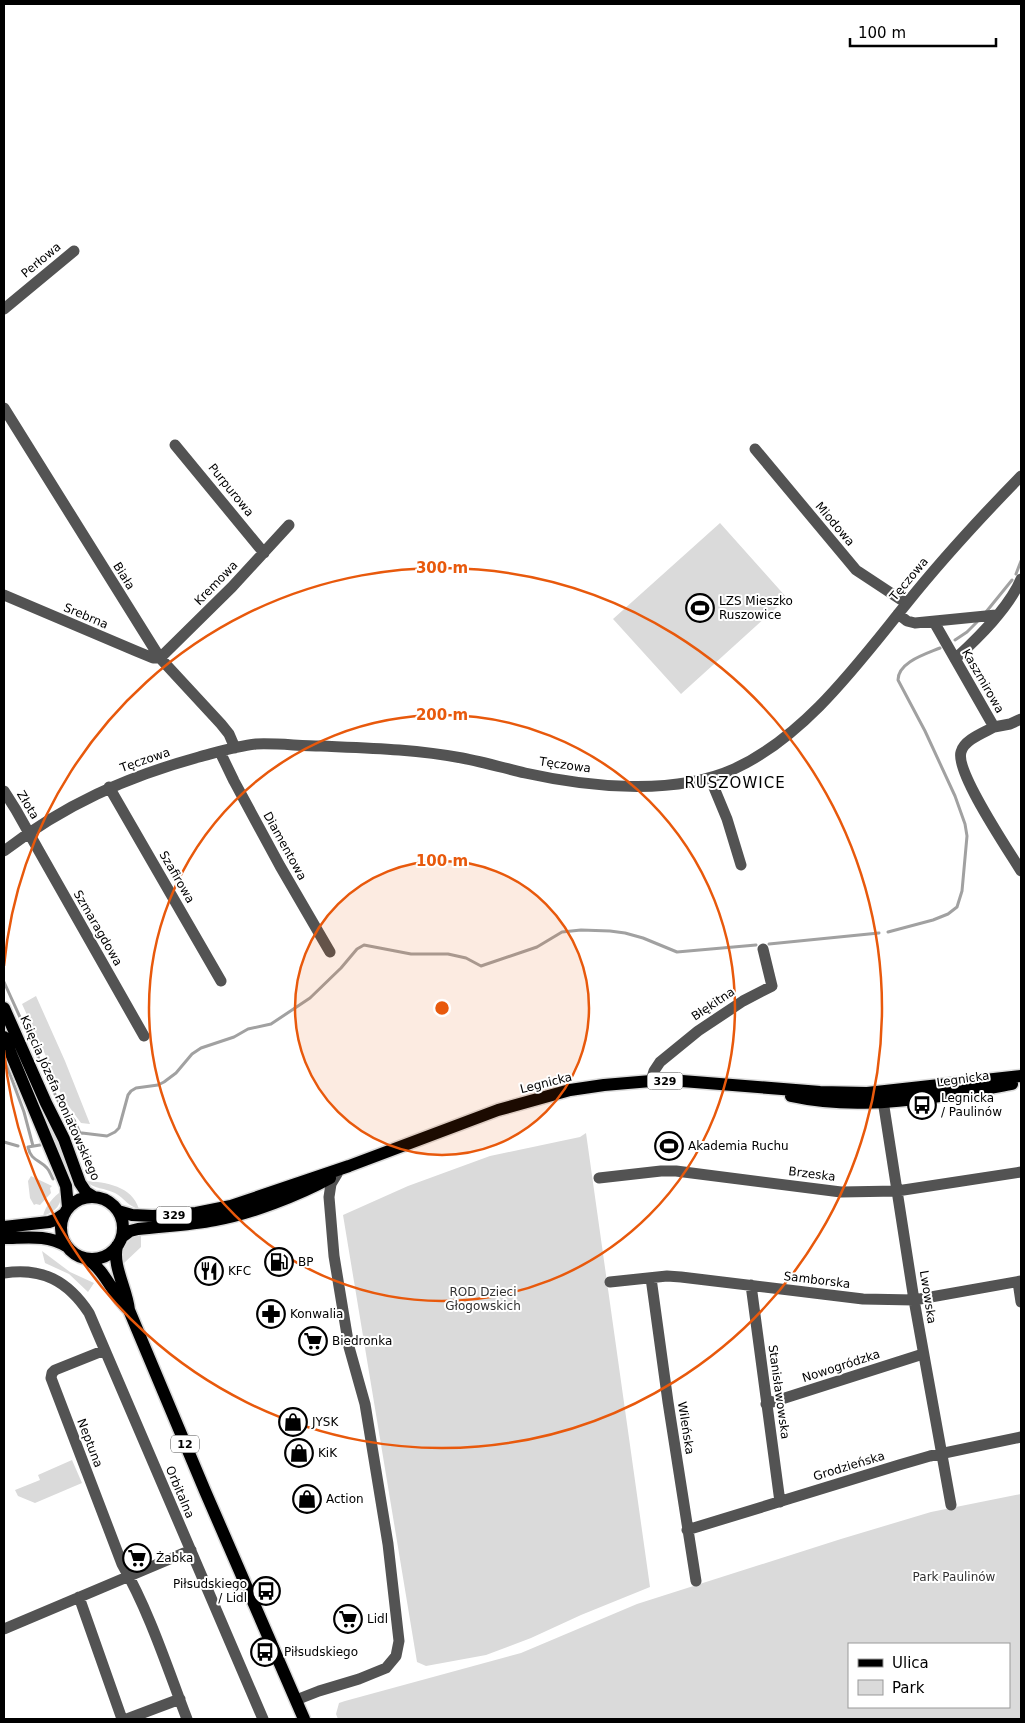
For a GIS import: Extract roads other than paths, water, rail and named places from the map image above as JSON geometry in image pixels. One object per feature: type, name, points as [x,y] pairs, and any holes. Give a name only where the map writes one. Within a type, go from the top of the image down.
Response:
[{"type":"main road","name":"Księcia Józefa Poniatowskiego","points":[[4,1008],[64,1139],[78,1179],[83,1188],[94,1196]]},
{"type":"main road","points":[[4,1037],[66,1184],[68,1196],[60,1230],[66,1246]]},
{"type":"main road","name":"Legnicka","points":[[118,1211],[138,1216],[178,1215],[209,1211],[256,1198],[349,1166],[498,1110],[570,1090],[650,1081],[682,1081],[760,1088],[793,1097],[830,1103],[866,1104],[882,1097],[1021,1076]]},
{"type":"main road","name":"Legnicka","points":[[882,1097],[991,1089],[1021,1082]]},
{"type":"main road","name":"Legnicka","points":[[119,1242],[130,1231],[138,1229],[196,1223],[230,1217],[315,1186],[349,1166]]},
{"type":"main road","points":[[4,1227],[55,1220],[77,1200],[94,1196],[106,1200],[118,1211]]},
{"type":"main road","name":"12","points":[[118,1211],[123,1224],[116,1259],[128,1299],[129,1310],[204,1491],[304,1719]]},
{"type":"main road","name":"12","points":[[4,1238],[47,1238],[66,1246],[75,1254],[87,1259],[102,1272],[116,1296],[129,1310]]},
{"type":"main road","points":[[87,1259],[100,1258],[112,1252],[119,1242]]},
{"type":"street","name":"Perłowa","points":[[4,309],[74,250]]},
{"type":"street","name":"Biała","points":[[4,408],[160,658],[221,724],[229,734],[235,748]]},
{"type":"street","name":"Purpurowa","points":[[175,445],[264,553]]},
{"type":"street","name":"Miodowa","points":[[755,449],[856,570],[906,603]]},
{"type":"street","name":"Tęczowa","points":[[4,851],[78,803],[109,787],[164,767],[256,744],[425,752],[464,758],[554,778],[623,786],[668,784],[710,778],[748,761],[787,736],[848,675],[966,533],[1021,476]]},
{"type":"street","name":"Kremowa","points":[[160,658],[232,587],[289,525]]},
{"type":"street","points":[[954,659],[990,625],[1014,593],[1021,579]]},
{"type":"street","name":"Srebrna","points":[[4,595],[153,658],[160,658]]},
{"type":"street","points":[[898,614],[907,621],[915,623],[996,616]]},
{"type":"street","name":"Kaszmirowa","points":[[934,622],[994,727],[1010,724],[1021,719]]},
{"type":"street","points":[[994,727],[964,746],[960,758],[968,782],[1021,871]]},
{"type":"street","name":"Diamentowa","points":[[220,752],[280,866],[330,952]]},
{"type":"street","points":[[710,778],[727,819],[741,865]]},
{"type":"street","name":"Szafirowa","points":[[109,787],[221,981]]},
{"type":"street","name":"Złota","points":[[4,791],[29,833]]},
{"type":"street","name":"Szmaragdowa","points":[[29,833],[144,1036]]},
{"type":"street","name":"Błękitna","points":[[650,1081],[660,1062],[698,1031],[743,1001],[772,986],[763,949]]},
{"type":"street","name":"Lwowska","points":[[882,1097],[914,1300],[950,1505]]},
{"type":"street","name":"Brzeska","points":[[599,1178],[676,1171],[841,1192],[897,1191],[1021,1172]]},
{"type":"street","points":[[296,1700],[386,1668],[396,1656],[399,1641],[388,1544],[365,1404],[349,1346],[337,1273],[329,1197],[331,1184],[337,1174]]},
{"type":"street","points":[[297,1183],[315,1186],[329,1197]]},
{"type":"street","name":"Orbitalna","points":[[4,1272],[31,1271],[68,1288],[89,1313],[263,1719]]},
{"type":"street","name":"Samborska","points":[[610,1282],[681,1277],[862,1299],[914,1300],[1020,1282]]},
{"type":"street","name":"Wileńska","points":[[651,1278],[696,1581]]},
{"type":"street","points":[[1020,1282],[1021,1302]]},
{"type":"street","name":"Stanisławowska","points":[[751,1285],[780,1502]]},
{"type":"street","name":"Neptuna","points":[[105,1350],[55,1370],[51,1378],[122,1564],[154,1629],[187,1719]]},
{"type":"street","name":"Nowogródzka","points":[[766,1404],[924,1354]]},
{"type":"street","name":"Grodzieńska","points":[[687,1530],[899,1465],[1021,1437]]},
{"type":"street","points":[[4,1629],[191,1550]]},
{"type":"street","points":[[79,1597],[122,1719]]},
{"type":"street","points":[[127,1719],[180,1699]]},
{"type":"waterway","points":[[1016,574],[1021,561]]},
{"type":"waterway","points":[[986,612],[1012,580]]},
{"type":"waterway","points":[[955,640],[977,622]]},
{"type":"waterway","points":[[888,932],[948,914],[957,907],[962,891],[967,836],[965,824],[955,796],[925,731],[898,680],[899,674],[908,664],[940,648]]},
{"type":"waterway","points":[[72,1134],[82,1133],[107,1136],[115,1132],[119,1128],[128,1095],[131,1091],[136,1088],[158,1085],[164,1082],[176,1073],[192,1054],[201,1048],[234,1037],[248,1029],[271,1024],[310,998],[341,968],[357,949],[364,945],[411,954],[448,954],[466,958],[481,966],[537,947],[562,932],[581,930],[625,933],[677,952],[756,945]]},
{"type":"waterway","points":[[769,944],[879,933]]},
{"type":"waterway","points":[[4,982],[59,1103],[74,1120],[80,1133]]},
{"type":"waterway","points":[[4,1058],[24,1112],[33,1146]]},
{"type":"waterway","points":[[4,1142],[18,1146]]},
{"type":"waterway","points":[[40,1145],[28,1147],[29,1152],[47,1168],[53,1179]]},
{"type":"place","name":"LZS Mieszko Ruszowice","points":[[700,608]]},
{"type":"place","name":"Legnicka / Paulinów","points":[[922,1105]]},
{"type":"place","name":"Akademia Ruchu","points":[[669,1146]]},
{"type":"place","name":"BP","points":[[279,1262]]},
{"type":"place","name":"KFC","points":[[209,1271]]},
{"type":"place","name":"Konwalia","points":[[271,1314]]},
{"type":"place","name":"Biedronka","points":[[313,1341]]},
{"type":"place","name":"JYSK","points":[[293,1422]]},
{"type":"place","name":"KiK","points":[[299,1453]]},
{"type":"place","name":"Action","points":[[307,1499]]},
{"type":"place","name":"Żabka","points":[[137,1558]]},
{"type":"place","name":"Piłsudskiego / Lidl","points":[[266,1591]]},
{"type":"place","name":"Lidl","points":[[348,1619]]},
{"type":"place","name":"Piłsudskiego","points":[[265,1652]]},
{"type":"district","name":"RUSZOWICE","points":[[735,783]]},
{"type":"park label","name":"ROD Dzieci Głogowskich","points":[[483,1299]]},
{"type":"park label","name":"Park Paulinów","points":[[954,1577]]}]
